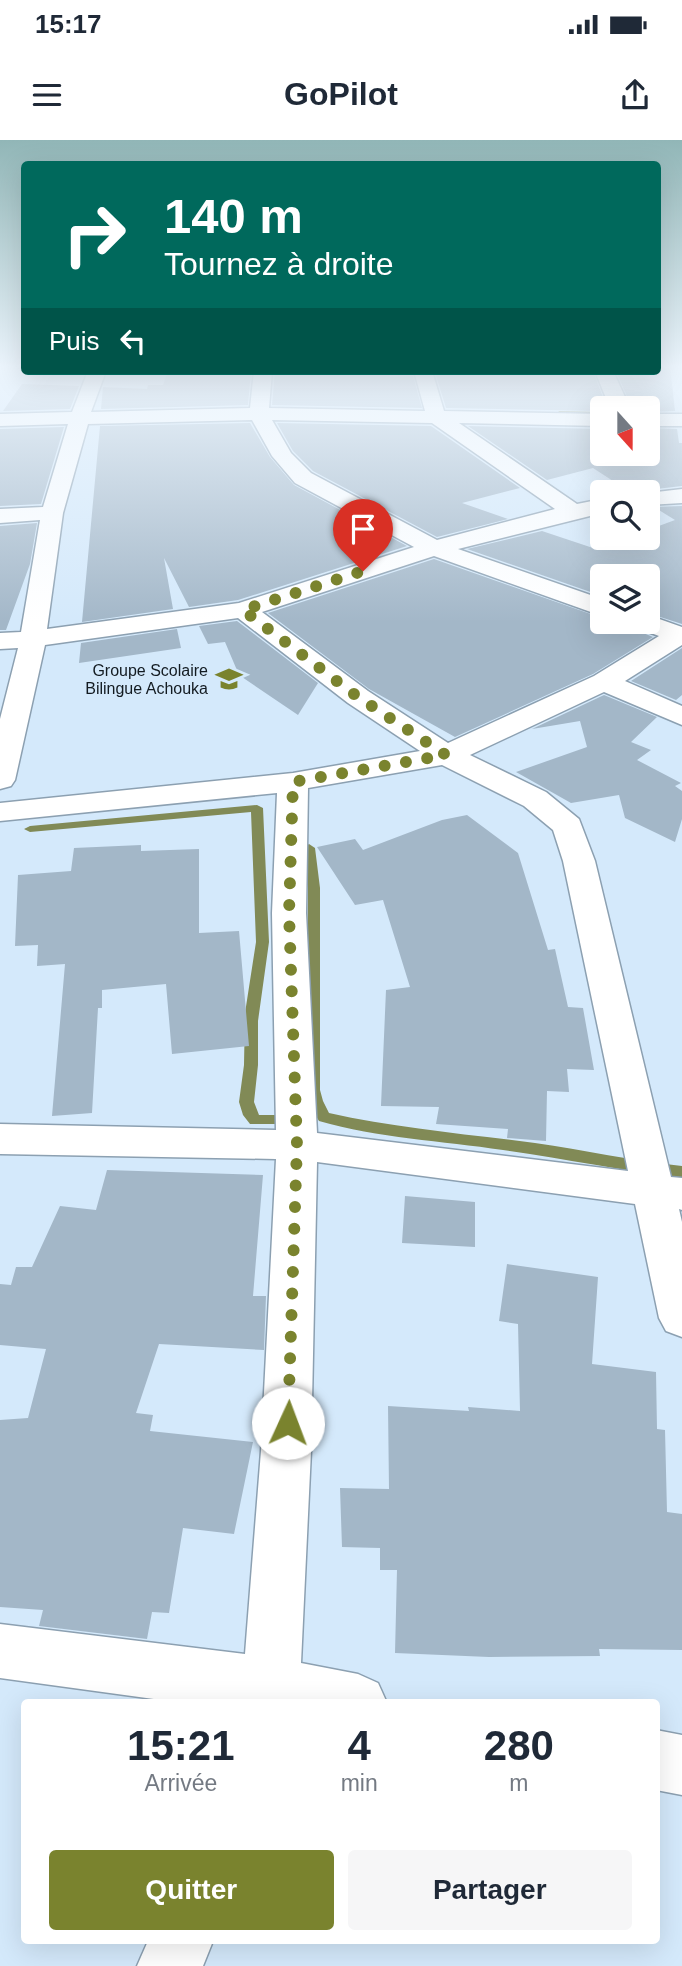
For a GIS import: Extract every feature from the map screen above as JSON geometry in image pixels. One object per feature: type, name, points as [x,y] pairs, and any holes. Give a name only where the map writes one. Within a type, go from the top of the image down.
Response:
[{"type":"street","points":[[0,780],[33,639],[52,513],[70,451]]},
{"type":"street","points":[[279,451],[303,478],[324,492],[434,548],[590,604]]},
{"type":"street","points":[[486,451],[573,511]]},
{"type":"street","points":[[660,498],[682,496]]},
{"type":"street","points":[[0,640],[33,639],[243,610],[434,548],[590,508]]},
{"type":"street","points":[[0,516],[52,513]]},
{"type":"street","points":[[243,610],[358,697],[446,755],[535,799],[568,826],[667,1193],[682,1318]]},
{"type":"street","points":[[660,628],[681,635]]},
{"type":"street","points":[[0,812],[293,782],[446,755],[604,682],[681,635]]},
{"type":"street","points":[[604,682],[682,716]]},
{"type":"street","points":[[268,1695],[286,1451],[297,1145],[289,913],[293,782]]},
{"type":"street","points":[[0,1139],[297,1145],[667,1193]]},
{"type":"street","points":[[0,1651],[268,1695],[313,1699]]},
{"type":"street","points":[[660,1761],[682,1765]]},
{"type":"street","points":[[170,1966],[180,1944]]},
{"type":"building","points":[[0,451],[57,451],[41,504],[0,506]]},
{"type":"building","points":[[98,451],[267,451],[294,485],[407,546],[238,600],[189,607],[164,558],[173,609],[82,622]]},
{"type":"building","points":[[293,451],[467,451],[520,488],[462,503],[508,519],[437,537],[313,471]]},
{"type":"building","points":[[505,451],[590,451],[590,466],[660,466],[660,451],[682,451],[682,486],[660,489],[660,480],[612,480],[593,468],[547,480]]},
{"type":"building","points":[[682,506],[682,624],[660,617],[660,564],[590,564],[590,592],[467,549],[542,531],[590,547],[590,550],[660,550],[660,526],[675,520],[660,511],[660,507]]},
{"type":"building","points":[[37,523],[30,564],[6,630],[0,630],[0,526]]},
{"type":"building","points":[[434,559],[590,614],[590,634],[646,634],[653,637],[593,674],[455,737],[369,689],[268,613]]},
{"type":"building","points":[[237,621],[318,683],[298,715],[239,675],[225,642],[208,644],[199,626]]},
{"type":"building","points":[[177,629],[181,648],[79,663],[81,643]]},
{"type":"building","points":[[682,648],[682,695],[676,700],[631,681]]},
{"type":"building","points":[[604,695],[657,717],[631,742],[651,750],[637,760],[681,783],[675,786],[682,791],[682,819],[675,842],[625,818],[619,795],[571,803],[516,772],[587,747],[580,721],[532,729]]},
{"type":"building","points":[[467,815],[518,853],[548,950],[555,949],[568,1007],[583,1008],[594,1070],[567,1069],[569,1092],[547,1091],[546,1141],[507,1138],[508,1129],[436,1124],[439,1107],[381,1106],[386,990],[410,987],[383,900],[355,905],[317,847],[355,839],[363,850],[442,820]]},
{"type":"building","points":[[141,845],[141,851],[199,849],[199,933],[239,931],[249,1046],[172,1054],[166,984],[102,990],[102,1008],[98,1008],[92,1113],[52,1116],[65,964],[37,966],[38,945],[15,946],[18,875],[71,871],[74,848]]},
{"type":"building","points":[[107,1170],[263,1175],[253,1296],[266,1296],[264,1350],[159,1344],[136,1413],[153,1415],[150,1431],[253,1442],[234,1534],[183,1528],[169,1613],[152,1612],[147,1639],[39,1626],[43,1610],[0,1607],[0,1420],[28,1418],[46,1349],[0,1345],[0,1284],[11,1285],[16,1267],[32,1267],[60,1206],[96,1210]]},
{"type":"building","points":[[405,1196],[475,1202],[475,1247],[402,1243]]},
{"type":"building","points":[[507,1264],[598,1277],[592,1364],[656,1372],[657,1429],[665,1430],[667,1512],[682,1514],[682,1650],[599,1649],[600,1656],[489,1657],[395,1653],[397,1570],[380,1570],[380,1548],[342,1547],[340,1488],[389,1489],[388,1406],[520,1411],[518,1324],[499,1321]]},
{"type":"waterway","points":[[30,829],[257,808],[262,942],[252,1013],[251,1065],[246,1102],[247,1109],[255,1120],[293,1119]]},
{"type":"waterway","points":[[309,848],[314,888],[313,1090],[317,1106],[324,1117],[368,1127],[566,1153],[633,1167],[682,1172]]},
{"type":"place","name":"Groupe Scolaire Bilingue Achouka","points":[[229,679]]},
{"type":"route","points":[[288,1423],[297,1145],[289,913],[293,782],[446,755],[358,697],[243,610],[363,571]]}]
